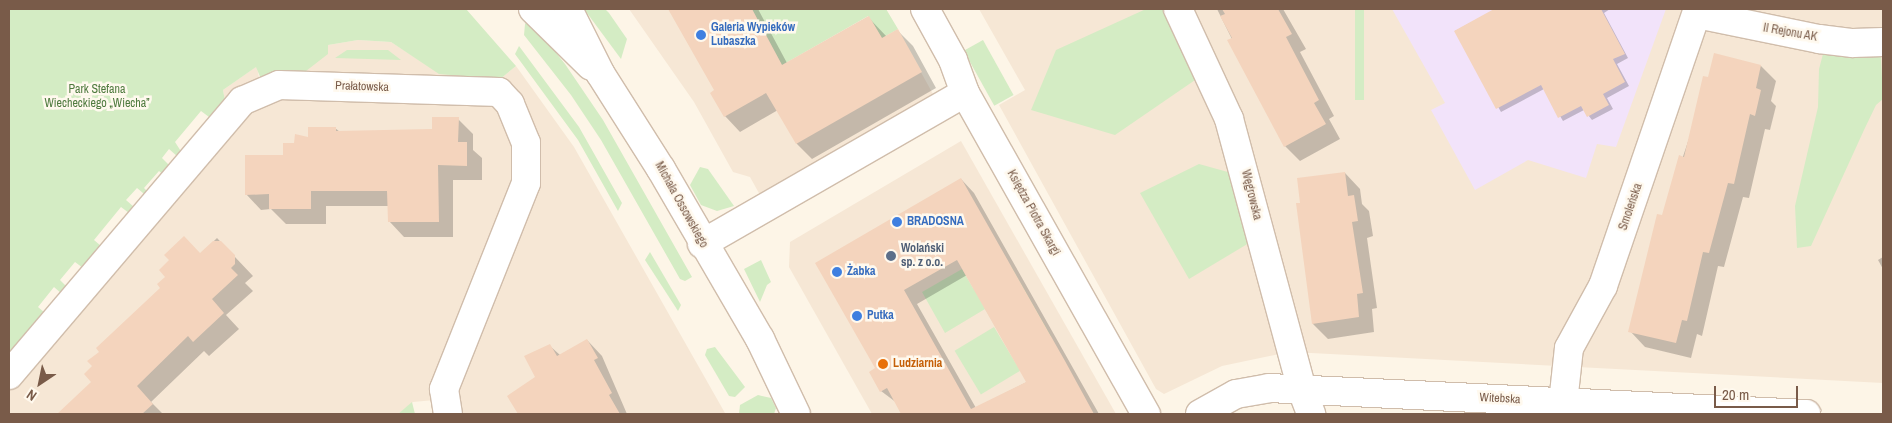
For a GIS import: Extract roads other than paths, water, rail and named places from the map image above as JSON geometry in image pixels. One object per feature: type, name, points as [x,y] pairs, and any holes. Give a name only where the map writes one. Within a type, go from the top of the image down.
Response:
[{"type":"street","name":"Michała Ossowskiego","points":[[533,9],[600,73]]},
{"type":"street","name":"Michała Ossowskiego","points":[[568,9],[600,73],[661,169],[702,244],[760,339],[796,414]]},
{"type":"street","name":"Księdza Piotra Skargi","points":[[925,9],[953,60],[965,93],[1146,414]]},
{"type":"street","name":"Węgrowska","points":[[1178,9],[1229,119],[1306,402]]},
{"type":"street","name":"II Rejonu AK","points":[[1698,11],[1819,39],[1853,43],[1883,42]]},
{"type":"street","name":"Smoleńska","points":[[1574,407],[1569,348],[1603,286],[1698,11]]},
{"type":"street","name":"Prałatowska","points":[[9,375],[242,101],[279,85],[499,92],[510,104],[526,144],[526,183],[444,389],[448,414]]},
{"type":"street","points":[[702,244],[965,93]]},
{"type":"street","name":"Michała Ossowskiego","points":[[760,339],[779,360],[812,414]]},
{"type":"street","name":"Witebska","points":[[1200,414],[1248,390],[1306,402],[1806,414]]},
{"type":"place","name":"Galeria Wypieków Lubaszka","points":[[701,35]]},
{"type":"place","name":"BRADOSNA","points":[[897,222]]},
{"type":"place","name":"Wolański sp. z o.o.","points":[[891,256]]},
{"type":"place","name":"Żabka","points":[[837,272]]},
{"type":"place","name":"Putka","points":[[857,316]]},
{"type":"place","name":"Ludziarnia","points":[[883,364]]},
{"type":"park label","name":"Park Stefana Wiecheckiego „Wiecha”","points":[[97,97]]}]
